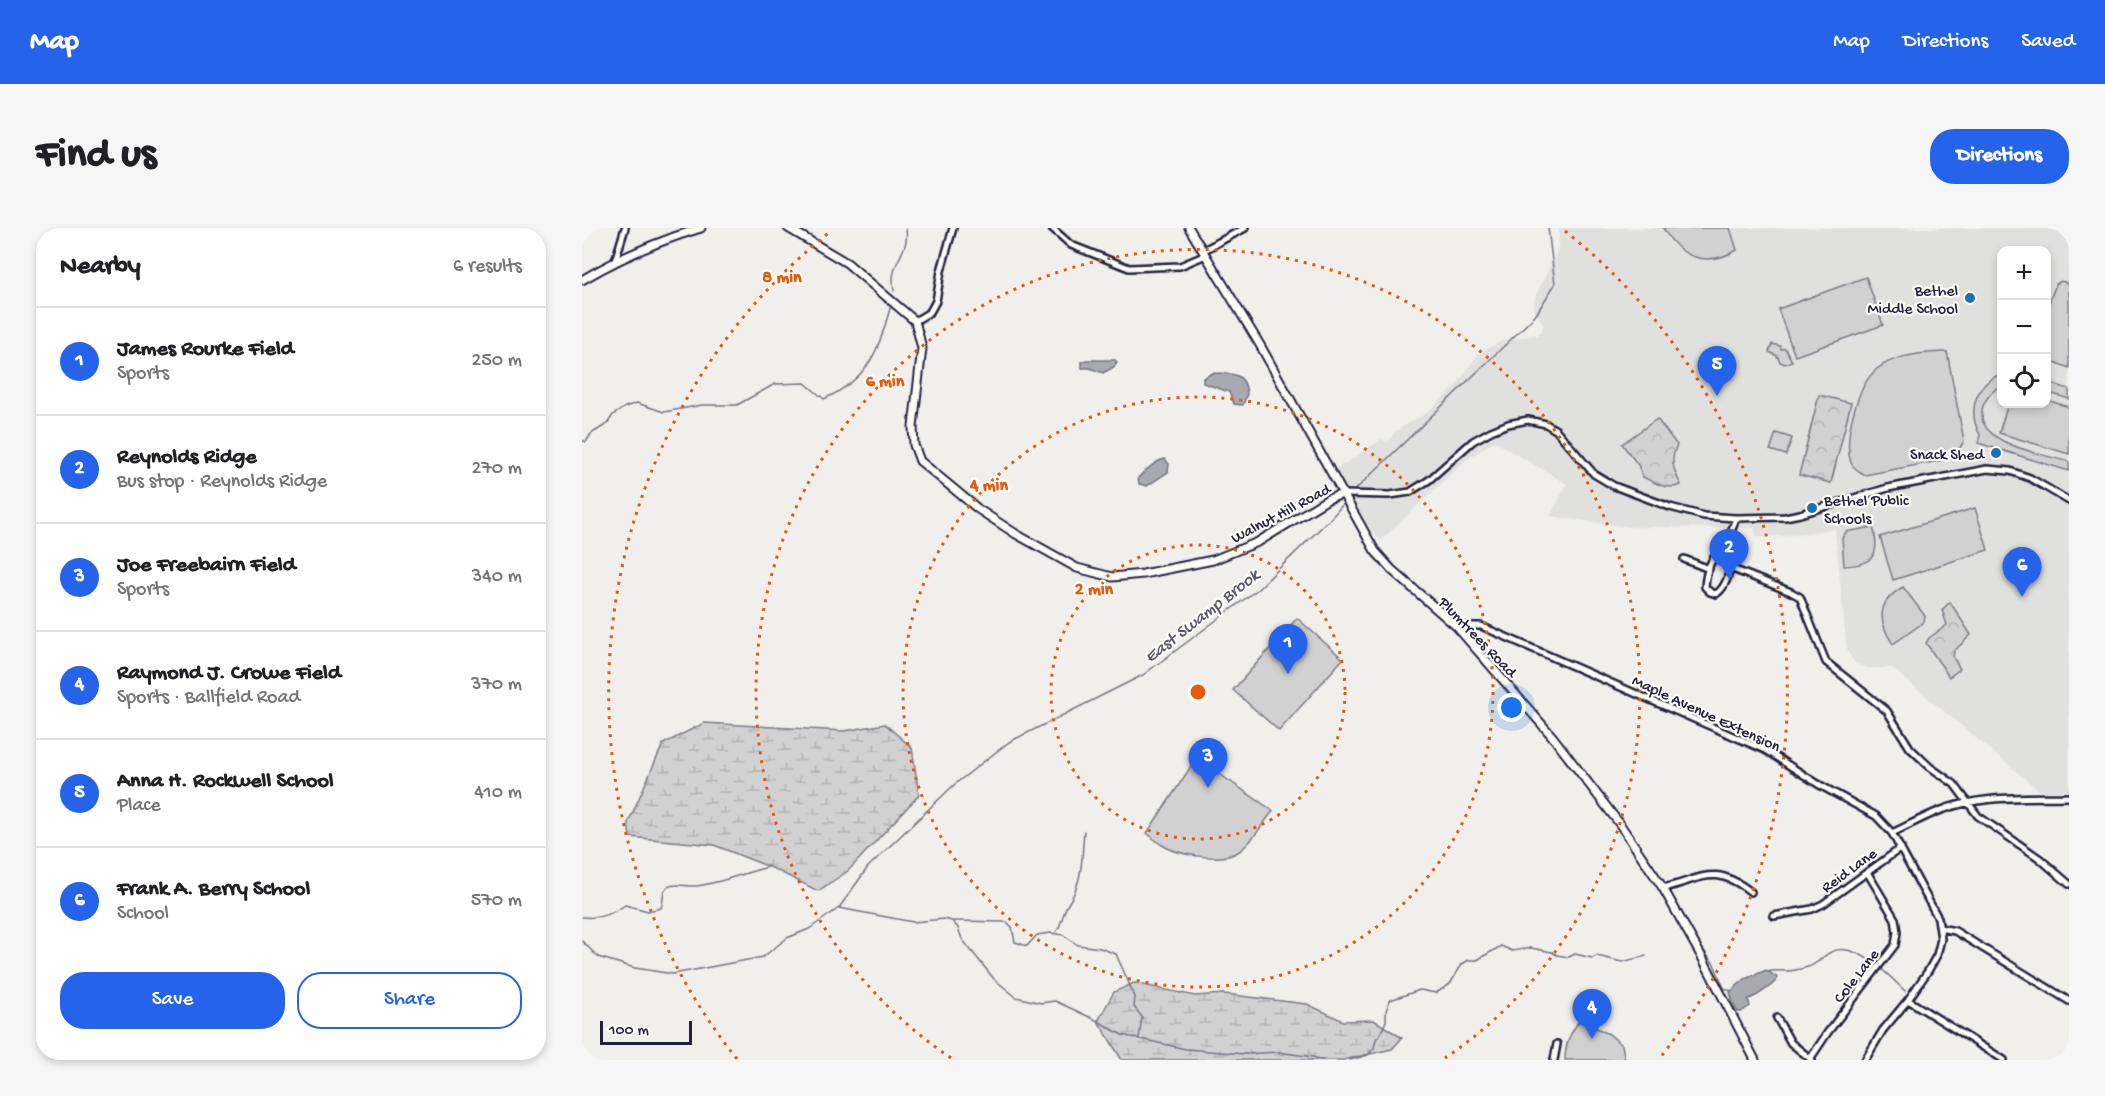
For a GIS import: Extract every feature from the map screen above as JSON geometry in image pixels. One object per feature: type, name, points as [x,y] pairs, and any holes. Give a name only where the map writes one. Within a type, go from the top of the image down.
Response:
[{"type":"main road","points":[[582,280],[615,261],[660,241],[701,228]]},
{"type":"main road","points":[[788,228],[847,263],[915,321]]},
{"type":"main road","name":"Plumtrees Road","points":[[1189,228],[1260,345],[1372,546],[1386,563],[1456,626],[1552,736],[1619,823],[1663,888],[1755,1060]]},
{"type":"main road","name":"Walnut Hill Road","points":[[915,321],[922,348],[913,427],[914,445],[920,461],[978,509],[1016,534],[1077,568],[1112,577],[1143,574],[1213,560],[1258,542],[1328,499],[1344,494]]},
{"type":"street","points":[[615,261],[625,228]]},
{"type":"street","points":[[915,321],[930,312],[936,301],[941,271],[953,228]]},
{"type":"street","points":[[1052,228],[1071,245],[1129,268],[1180,266],[1245,228]]},
{"type":"street","points":[[1344,494],[1390,495],[1410,492],[1429,480],[1473,441],[1508,424],[1528,420],[1546,424],[1556,430],[1594,474],[1614,486],[1687,513],[1736,518],[1785,517],[1888,488],[1987,469],[2010,471],[2030,478],[2069,501]]},
{"type":"street","points":[[1725,549],[1731,554],[1730,568],[1722,590],[1716,594],[1710,592],[1705,586],[1709,569],[1713,558],[1725,549],[1736,518]]},
{"type":"street","points":[[1684,559],[1709,569]]},
{"type":"street","points":[[1730,568],[1800,597],[1826,662],[1887,711],[1910,748],[1954,784],[1978,816],[2039,858],[2069,884]]},
{"type":"street","name":"Maple Avenue Extension","points":[[1456,626],[1481,626],[1765,750],[1818,784],[1876,816],[1892,833],[1925,892],[1938,918],[1941,939],[1937,955],[1908,1000],[1882,1030],[1865,1060]]},
{"type":"street","points":[[1892,833],[1941,810],[2006,798],[2069,797]]},
{"type":"street","name":"Reid Lane","points":[[1774,916],[1812,909],[1823,904],[1901,848]]},
{"type":"street","name":"Cole Lane","points":[[1811,1059],[1895,945],[1897,932],[1895,919],[1867,872]]},
{"type":"street","points":[[1663,888],[1705,875],[1720,875],[1734,880],[1751,892]]},
{"type":"street","points":[[1940,928],[1955,931],[2069,1001]]},
{"type":"street","points":[[1908,1000],[2004,1060]]},
{"type":"street","points":[[1777,1018],[1791,1043],[1811,1059]]},
{"type":"street","points":[[1554,1060],[1557,1044]]},
{"type":"shaded area","name":"Bethel Public Schools","points":[[1559,228],[2069,228],[2069,791],[2040,791],[1892,668],[1868,668],[1855,663],[1848,653],[1846,642],[1835,529],[1759,537],[1756,536],[1755,528],[1629,527],[1550,516],[1567,484],[1494,441],[1467,459],[1380,541],[1366,523],[1335,470],[1382,439],[1387,443],[1394,432],[1425,414],[1453,389],[1477,356],[1488,348],[1504,340],[1537,335],[1541,332],[1544,325],[1534,307],[1535,297],[1557,252]]},
{"type":"shaded area","points":[[1115,360],[1117,362],[1114,367],[1103,373],[1090,368],[1082,368],[1082,362]]},
{"type":"shaded area","points":[[1213,373],[1236,375],[1243,381],[1247,394],[1243,405],[1234,404],[1229,392],[1203,383],[1203,378]]},
{"type":"shaded area","points":[[1165,459],[1169,464],[1168,472],[1147,486],[1139,484],[1138,478],[1143,473]]},
{"type":"shaded area","points":[[1766,970],[1778,978],[1773,984],[1748,999],[1750,1006],[1738,1012],[1730,992],[1745,979]]},
{"type":"green space","points":[[1663,228],[1730,228],[1737,250],[1715,258],[1695,257],[1677,247]]},
{"type":"green space","points":[[1866,277],[1883,325],[1795,356],[1778,309]]},
{"type":"green space","points":[[2061,281],[2069,284],[2069,368],[2051,361],[2051,297],[2056,284]]},
{"type":"green space","points":[[1772,344],[1780,346],[1781,349],[1785,348],[1792,361],[1785,364],[1780,362],[1777,356],[1769,352]]},
{"type":"green space","points":[[1947,352],[1964,441],[1954,458],[1865,475],[1857,470],[1851,463],[1849,453],[1850,427],[1858,399],[1870,377],[1884,364],[1901,357]]},
{"type":"green space","points":[[1997,376],[1997,389],[1990,394],[1983,406],[1982,419],[1988,430],[2012,445],[2069,462],[2069,471],[1978,443],[1980,435],[1974,417],[1974,408],[1980,391]]},
{"type":"green space","points":[[2051,384],[2069,389],[2069,399],[2051,393]]},
{"type":"green space","points":[[1819,395],[1851,403],[1831,483],[1799,475]]},
{"type":"green space","points":[[2051,401],[2069,407],[2069,454],[1999,433],[2007,408],[2051,408]]},
{"type":"green space","points":[[1657,419],[1677,445],[1673,465],[1681,485],[1676,487],[1666,487],[1643,477],[1638,465],[1622,444]]},
{"type":"green space","points":[[1776,433],[1792,438],[1786,455],[1770,450]]},
{"type":"green space","points":[[1975,508],[1988,550],[1893,580],[1880,537]]},
{"type":"green space","points":[[1873,527],[1876,545],[1872,557],[1862,563],[1844,566],[1842,538],[1846,532]]},
{"type":"green space","points":[[1903,587],[1925,616],[1924,622],[1893,644],[1884,627],[1882,612],[1888,599]]},
{"type":"green space","points":[[1950,602],[1971,635],[1954,651],[1953,657],[1960,669],[1949,677],[1926,643],[1929,638],[1947,625],[1942,610]]},
{"type":"green space","points":[[1297,618],[1343,659],[1279,731],[1233,690]]},
{"type":"green space","points":[[704,723],[844,731],[885,724],[912,748],[919,795],[848,871],[818,891],[772,868],[714,845],[630,837],[628,823],[663,744]]},
{"type":"green space","points":[[1205,764],[1273,811],[1241,850],[1228,856],[1209,857],[1178,852],[1162,845],[1147,833],[1192,765]]},
{"type":"green space","points":[[1134,983],[1195,996],[1224,994],[1307,1004],[1343,1021],[1374,1020],[1402,1038],[1392,1049],[1343,1060],[1122,1060],[1098,1021],[1114,992]]},
{"type":"green space","points":[[1580,1020],[1609,1034],[1622,1045],[1625,1060],[1565,1060],[1569,1039]]},
{"type":"waterway","points":[[894,291],[894,272],[905,245],[906,228]]},
{"type":"waterway","name":"East Swamp Brook","points":[[1354,491],[1535,316],[1555,284],[1548,228]]},
{"type":"waterway","points":[[582,440],[586,442],[591,434],[607,424],[613,415],[637,403],[664,412],[702,405],[737,405],[775,384],[805,383],[824,399],[852,382],[870,361],[882,336],[891,305]]},
{"type":"waterway","name":"East Swamp Brook","points":[[582,941],[598,957],[635,968],[673,974],[763,957],[787,938],[809,929],[839,908],[868,867],[955,784],[1009,742],[1143,675],[1258,589],[1345,502]]},
{"type":"waterway","points":[[1056,932],[1077,886],[1082,862],[1084,831]]},
{"type":"waterway","points":[[582,917],[605,916],[625,905],[648,911],[661,908],[664,892],[668,887],[704,885],[768,867]]},
{"type":"waterway","name":"East Swamp Brook","points":[[839,908],[913,922],[944,919],[952,921],[958,928],[962,939],[994,979],[1016,997],[1041,1003],[1055,1001],[1122,1035],[1186,1049],[1244,1054],[1278,1052],[1322,1060]]},
{"type":"waterway","points":[[954,921],[1007,922],[1012,927],[1015,942],[1027,946],[1037,935],[1051,933],[1063,935],[1078,945],[1100,948],[1116,954],[1135,997],[1134,1007],[1142,1017],[1139,1039]]},
{"type":"waterway","name":"East Swamp Brook","points":[[1698,943],[1714,964],[1724,988],[1731,991]]},
{"type":"waterway","name":"East Swamp Brook","points":[[1350,1060],[1368,1055],[1374,1048],[1376,1039],[1386,1021],[1386,1011],[1390,1000],[1420,990],[1436,993],[1450,984],[1462,964],[1469,960],[1477,960],[1501,946],[1512,951],[1531,948],[1569,957],[1575,954],[1592,958],[1597,956],[1622,962],[1646,956]]},
{"type":"waterway","name":"East Swamp Brook","points":[[1767,972],[1791,971],[1808,967],[1831,952],[1850,951],[1871,961],[1905,991]]},
{"type":"place","name":"Bethel Middle School","points":[[1970,298]]},
{"type":"place","name":"Anna H. Rockwell School","points":[[1717,396]]},
{"type":"place","name":"Snack Shed","points":[[1996,453]]},
{"type":"place","name":"Bethel Public Schools","points":[[1812,508]]},
{"type":"place","name":"Reynolds Ridge","points":[[1729,579]]},
{"type":"place","name":"Frank A. Berry School","points":[[2022,597]]},
{"type":"place","name":"James Rourke Field","points":[[1288,674]]},
{"type":"place","name":"Joe Freebairn Field","points":[[1208,788]]},
{"type":"place","name":"Raymond J. Crowe Field","points":[[1592,1039]]}]
